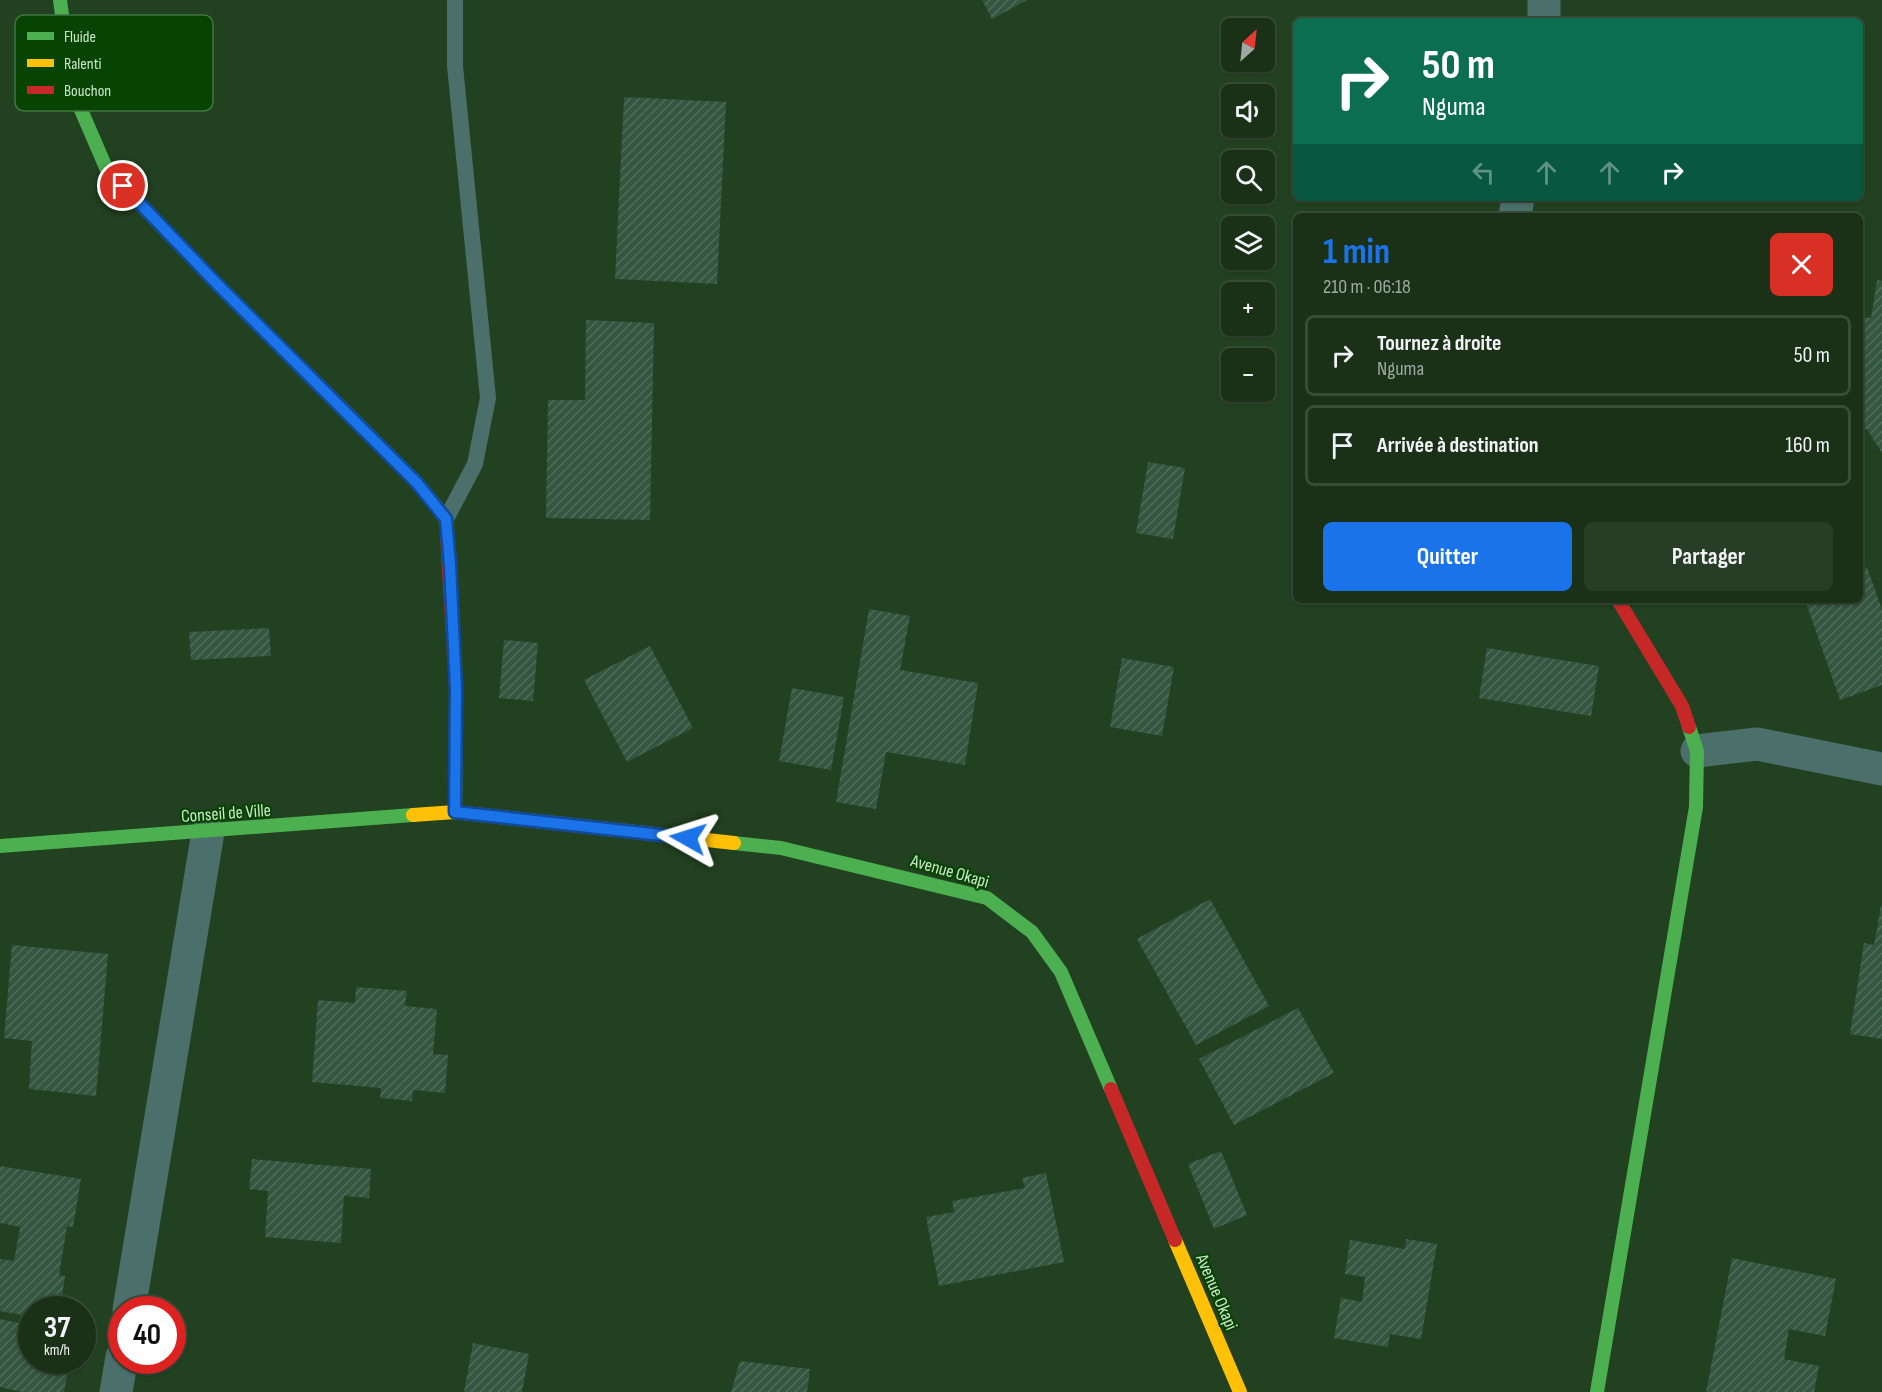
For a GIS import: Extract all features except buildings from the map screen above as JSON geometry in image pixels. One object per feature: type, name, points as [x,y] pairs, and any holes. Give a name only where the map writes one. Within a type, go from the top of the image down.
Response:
[{"type":"street","points":[[60,0],[62,15]]},
{"type":"street","points":[[1544,0],[1544,18]]},
{"type":"street","points":[[82,111],[107,170],[220,287],[417,483],[446,519],[456,688],[455,812]]},
{"type":"street","points":[[1597,1392],[1696,807],[1697,752],[1682,706],[1620,603]]},
{"type":"street","points":[[1697,752],[1757,744],[1882,769]]},
{"type":"street","name":"Conseil de Ville","points":[[0,846],[455,812]]},
{"type":"street","name":"Avenue Okapi","points":[[455,812],[781,848],[987,898],[1032,932],[1061,972],[1240,1392]]},
{"type":"street","points":[[131,1296],[208,832]]},
{"type":"street","points":[[116,1392],[119,1374]]},
{"type":"lane","points":[[446,519],[475,464],[488,398],[455,66],[455,0]]},
{"type":"traffic: fast","points":[[60,0],[62,15]]},
{"type":"traffic: fast","points":[[82,111],[107,170],[220,287],[417,483],[437,507]]},
{"type":"traffic: fast","points":[[1597,1392],[1696,807],[1697,751],[1689,727]]},
{"type":"traffic: fast","points":[[0,846],[413,815]]},
{"type":"traffic: fast","points":[[734,843],[781,848],[987,898],[1032,932],[1061,972],[1111,1089]]},
{"type":"traffic: slow","points":[[455,812],[456,723]]},
{"type":"traffic: slow","points":[[413,815],[455,812],[734,843]]},
{"type":"traffic: slow","points":[[1175,1240],[1240,1392]]},
{"type":"traffic: jam","points":[[437,507],[446,519],[456,723]]},
{"type":"traffic: jam","points":[[1620,603],[1682,706],[1689,727]]},
{"type":"traffic: jam","points":[[1111,1089],[1175,1240]]},
{"type":"route","points":[[123,186],[220,287],[417,483],[446,519],[456,688],[455,812],[688,838]]}]
